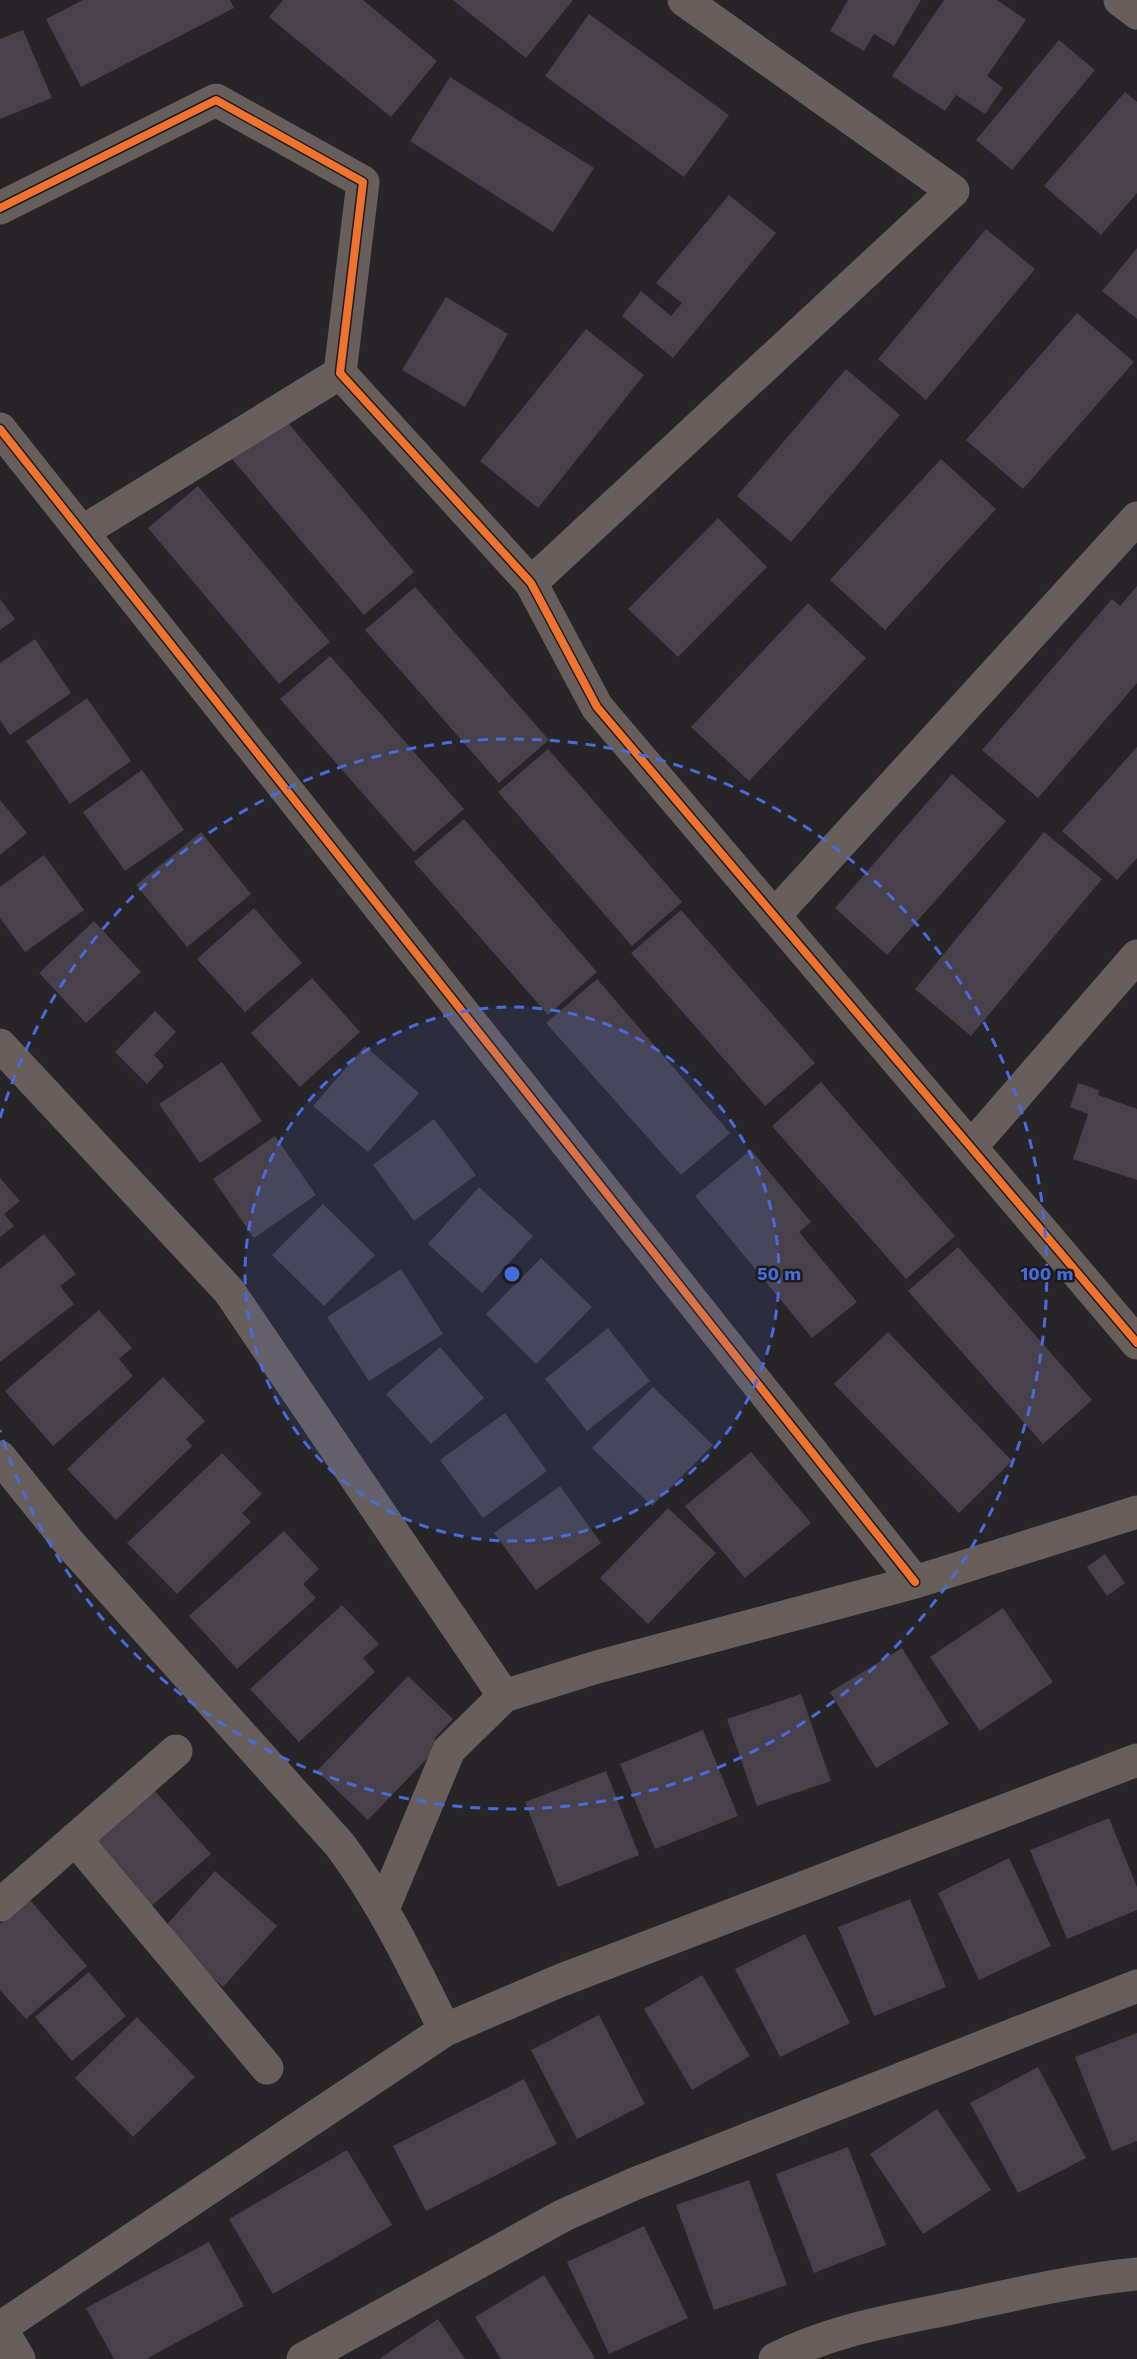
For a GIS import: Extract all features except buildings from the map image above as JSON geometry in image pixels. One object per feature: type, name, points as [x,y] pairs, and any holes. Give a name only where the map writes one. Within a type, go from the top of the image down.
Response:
[{"type":"street","points":[[531,583],[953,191],[684,0]]},
{"type":"street","points":[[1120,0],[1137,13]]},
{"type":"street","points":[[0,208],[216,100],[363,182],[340,373],[531,583],[597,707],[1137,1343]]},
{"type":"street","points":[[82,532],[340,373]]},
{"type":"street","points":[[0,429],[915,1582]]},
{"type":"street","points":[[774,916],[1137,518]]},
{"type":"street","points":[[971,1147],[1137,956]]},
{"type":"street","points":[[0,1045],[229,1291],[504,1696]]},
{"type":"street","points":[[0,1457],[70,1544],[340,1845],[363,1875],[383,1909],[445,2030]]},
{"type":"street","points":[[383,1909],[449,1750],[504,1696],[597,1667],[915,1582],[1137,1512]]},
{"type":"street","points":[[0,1905],[176,1751]]},
{"type":"street","points":[[19,2359],[0,2328],[445,2030],[570,1977],[1137,1760]]},
{"type":"street","points":[[75,1839],[267,2068]]},
{"type":"street","points":[[303,2359],[564,2215],[634,2184],[1137,1986]]},
{"type":"street","points":[[775,2359],[832,2336],[893,2320],[1090,2279],[1137,2274]]},
{"type":"cycle path","points":[[0,208],[216,100],[363,182],[340,373],[531,583],[597,707],[1137,1343]]},
{"type":"cycle path","points":[[0,429],[915,1582]]}]
